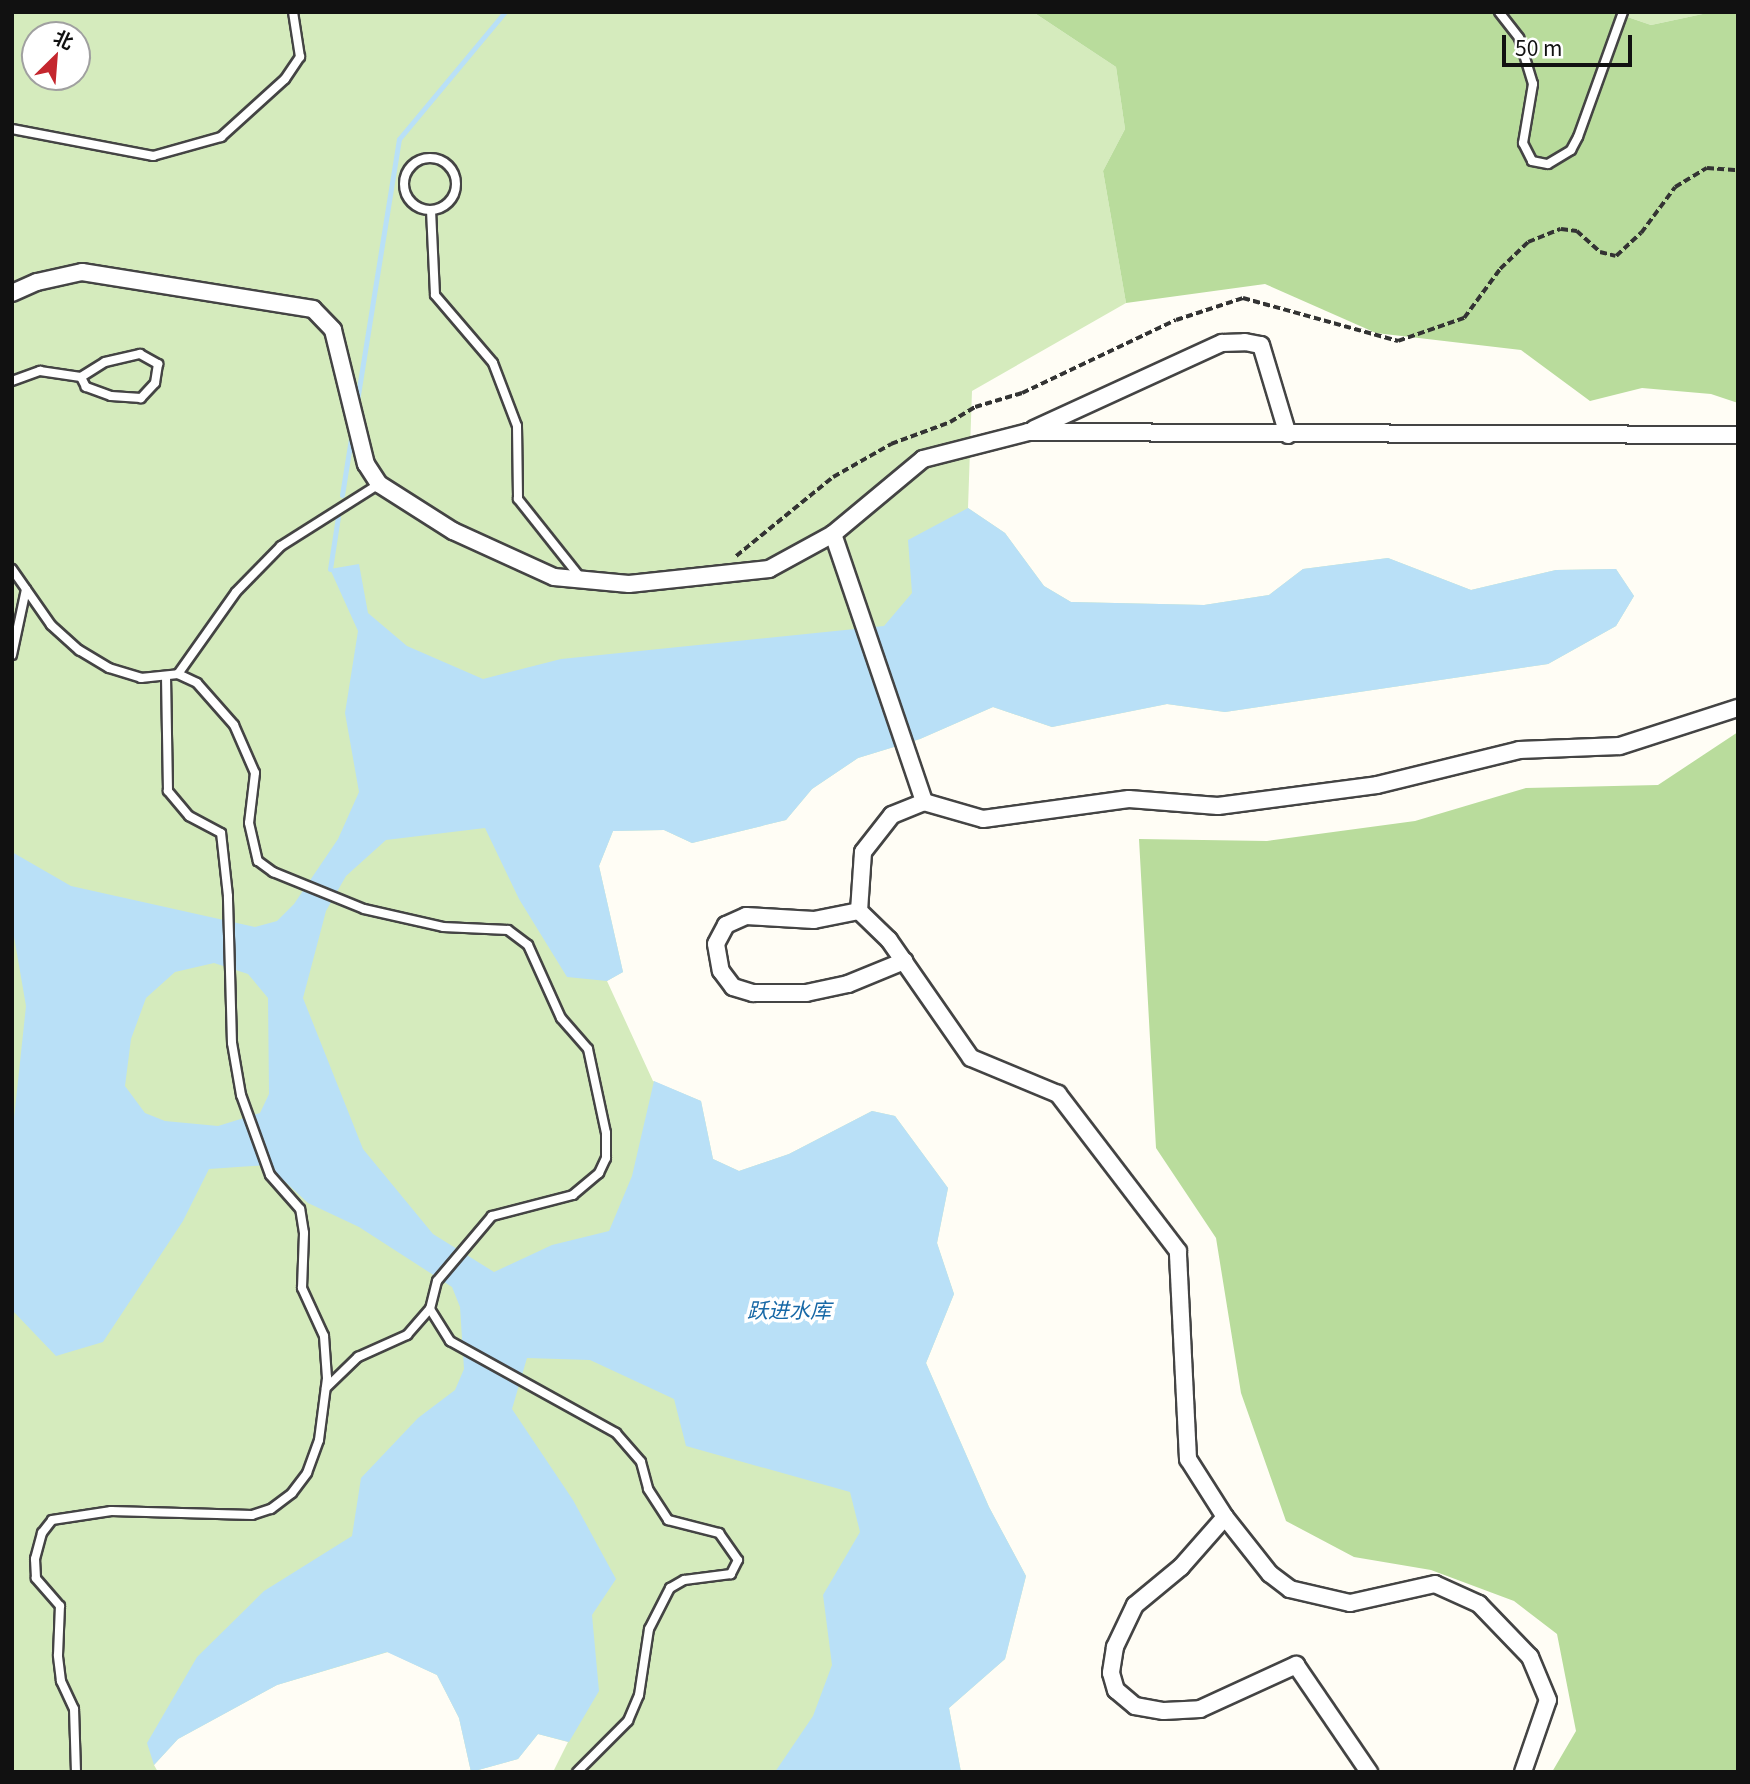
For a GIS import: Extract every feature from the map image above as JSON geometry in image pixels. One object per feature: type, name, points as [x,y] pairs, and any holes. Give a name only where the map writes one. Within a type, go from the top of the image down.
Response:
[{"type":"street","points":[[12,293],[37,282],[82,272],[313,309],[333,330],[366,464],[379,484],[453,531],[554,577],[629,584],[769,569],[834,534],[923,459],[1028,432],[1222,343],[1245,342],[1261,345],[1288,435]]},
{"type":"street","points":[[1028,432],[1738,435]]},
{"type":"street","points":[[834,534],[924,802]]},
{"type":"street","points":[[1523,1772],[1548,1700],[1530,1657],[1479,1604],[1435,1584],[1350,1604],[1290,1589],[1270,1573],[1225,1517],[1188,1459],[1178,1251],[1058,1094],[971,1058],[904,961],[859,911],[863,852],[892,815],[924,802],[983,819],[1129,799],[1218,806],[1377,785],[1519,750],[1620,746],[1738,708]]},
{"type":"street","points":[[859,911],[814,920],[746,916],[726,925],[716,944],[721,971],[733,986],[753,993],[806,993],[848,984],[904,961]]},
{"type":"street","points":[[1225,1517],[1181,1567],[1135,1605],[1115,1647],[1111,1673],[1116,1690],[1135,1706],[1164,1712],[1200,1709],[1296,1665],[1369,1772]]},
{"type":"lane","points":[[12,129],[153,156],[221,137],[285,79],[300,57],[293,12]]},
{"type":"lane","points":[[1499,12],[1519,38],[1533,84],[1523,143],[1532,162],[1548,164],[1571,150],[1578,137],[1623,12]]},
{"type":"lane","points":[[432,158],[448,165],[456,180],[453,197],[431,210],[415,205],[404,184],[416,162],[432,158]]},
{"type":"lane","points":[[431,210],[435,295],[493,363],[517,426],[518,499],[582,580]]},
{"type":"lane","points":[[12,381],[40,371],[81,377],[105,362],[140,354],[158,364],[155,383],[141,398],[98,392],[86,387],[81,377]]},
{"type":"lane","points":[[178,674],[236,592],[281,546],[379,484]]},
{"type":"lane","points":[[12,569],[51,625],[79,650],[109,668],[141,678],[178,674],[197,683],[234,725],[246,747],[255,773],[250,835],[258,861],[273,872],[364,909],[443,927],[508,930],[528,945],[561,1018],[589,1049],[606,1133],[606,1158],[599,1173],[573,1195],[492,1216],[437,1281],[430,1309],[407,1335],[358,1357],[326,1388]]},
{"type":"lane","points":[[12,655],[26,589]]},
{"type":"lane","points":[[76,1772],[74,1709],[61,1681],[58,1654],[60,1606],[36,1578],[34,1559],[42,1533],[52,1520],[111,1511],[252,1515],[271,1509],[292,1493],[307,1473],[320,1440],[326,1388],[324,1336],[300,1276],[304,1233],[300,1209],[270,1175],[241,1095],[230,994],[228,896],[221,833],[189,816],[168,791],[166,677]]},
{"type":"lane","points":[[430,1309],[450,1341],[538,1387],[616,1433],[641,1462],[648,1489],[668,1520],[719,1533],[737,1560],[731,1574],[684,1580],[670,1588],[649,1629],[639,1695],[628,1721],[577,1772]]},
{"type":"path","points":[[713,576],[833,477],[891,444],[950,422],[975,407],[1022,393],[1205,310],[1243,298],[1398,341],[1464,318],[1500,269],[1528,242],[1561,229],[1577,231],[1600,252],[1616,256],[1641,233],[1675,187],[1707,168],[1738,170]]},
{"type":"green space","points":[[12,12],[1033,12],[1116,67],[1125,129],[1103,171],[1126,303],[972,391],[968,508],[1005,533],[1044,586],[1071,602],[1204,605],[1269,595],[1303,569],[1388,558],[1471,590],[1556,570],[1616,569],[1634,596],[1616,626],[1548,664],[1225,712],[1167,704],[1052,727],[993,707],[920,739],[858,758],[812,789],[786,820],[692,843],[664,830],[613,831],[599,866],[623,972],[607,981],[653,1081],[701,1101],[713,1159],[739,1171],[789,1154],[872,1111],[895,1116],[948,1188],[937,1243],[954,1294],[926,1363],[989,1507],[1026,1576],[1005,1659],[949,1708],[961,1772],[553,1772],[568,1742],[538,1734],[518,1759],[471,1772],[459,1718],[437,1675],[388,1652],[277,1685],[178,1739],[154,1765],[158,1772],[12,1772]]},
{"type":"green space","points":[[1033,12],[1613,12],[1651,25],[1712,12],[1738,12],[1738,403],[1711,394],[1642,388],[1590,401],[1521,350],[1376,333],[1265,284],[1126,303],[1103,171],[1125,129],[1116,67]]},
{"type":"green space","points":[[1613,12],[1712,12],[1651,25]]},
{"type":"green space","points":[[1738,732],[1738,1772],[1552,1772],[1576,1731],[1557,1634],[1514,1601],[1431,1570],[1354,1557],[1286,1521],[1241,1393],[1216,1238],[1156,1148],[1139,839],[1267,841],[1415,821],[1526,788],[1658,785]]},
{"type":"water","name":"跃进水库","points":[[968,508],[1005,533],[1044,586],[1071,602],[1204,605],[1269,595],[1303,569],[1388,558],[1471,590],[1556,570],[1616,569],[1634,596],[1616,626],[1548,664],[1225,712],[1167,704],[1052,727],[993,707],[920,739],[858,758],[812,789],[786,820],[692,843],[664,830],[613,831],[599,866],[623,972],[607,981],[567,977],[519,899],[485,828],[386,840],[346,876],[326,911],[303,998],[363,1149],[433,1234],[494,1272],[552,1245],[609,1231],[632,1176],[654,1081],[701,1101],[713,1159],[739,1171],[789,1154],[872,1111],[895,1116],[948,1188],[937,1243],[954,1294],[926,1363],[989,1507],[1026,1576],[1005,1659],[949,1708],[961,1772],[775,1772],[813,1716],[832,1665],[823,1595],[860,1532],[850,1492],[686,1446],[674,1399],[590,1360],[527,1358],[512,1409],[573,1500],[616,1579],[592,1615],[599,1691],[569,1742],[538,1734],[518,1759],[471,1772],[459,1718],[437,1675],[387,1652],[277,1685],[178,1739],[154,1765],[147,1743],[197,1657],[264,1591],[352,1536],[361,1478],[418,1418],[455,1390],[464,1369],[460,1307],[452,1287],[359,1227],[308,1203],[267,1165],[209,1169],[183,1221],[103,1342],[56,1356],[12,1310],[12,1137],[26,1006],[12,925],[12,852],[71,886],[255,927],[277,921],[294,904],[338,839],[359,792],[345,713],[358,631],[330,569],[359,564],[368,613],[407,646],[483,679],[561,659],[884,626],[912,593],[908,540]],"holes":[[[214,963],[248,974],[268,998],[269,1094],[260,1113],[218,1126],[165,1121],[145,1113],[125,1086],[131,1039],[146,998],[175,972]]]},
{"type":"waterway","points":[[357,401],[399,139],[505,12]]},
{"type":"waterway","points":[[342,495],[352,432]]},
{"type":"waterway","points":[[330,569],[338,517]]}]
